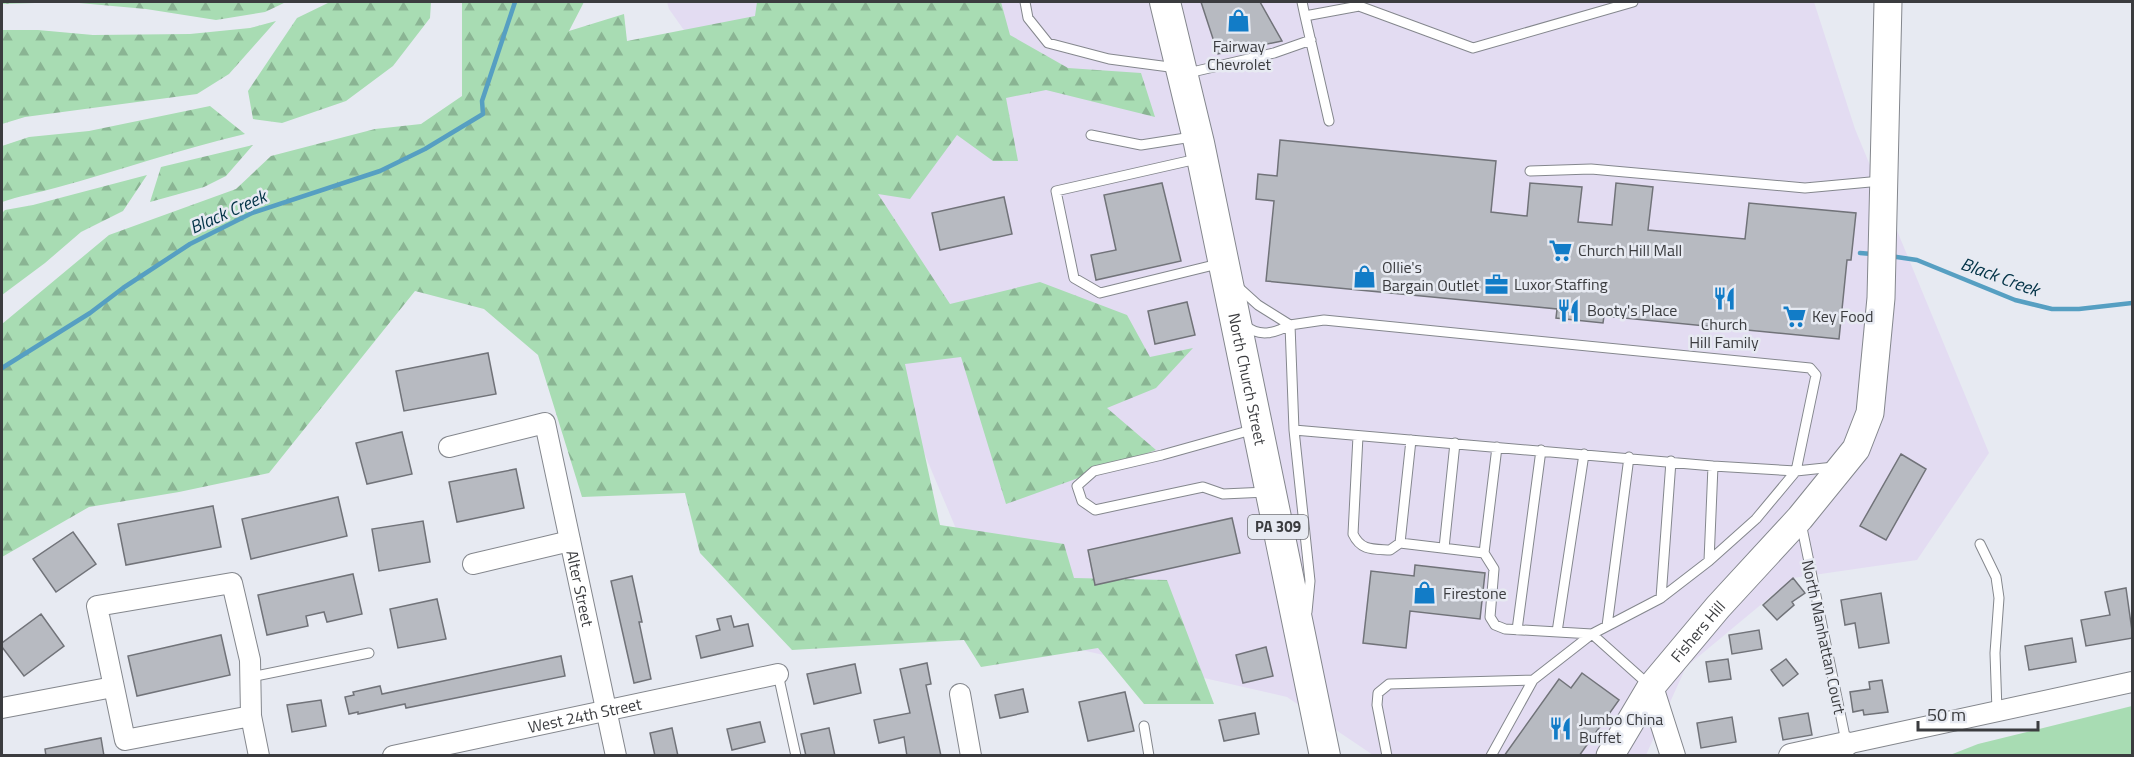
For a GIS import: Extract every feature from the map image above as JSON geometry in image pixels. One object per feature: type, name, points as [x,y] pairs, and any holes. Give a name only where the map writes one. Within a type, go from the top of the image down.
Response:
[{"type":"main road","name":"North Church Street","points":[[1165,2],[1200,146],[1324,756]]},
{"type":"main road","name":"Fishers Hill","points":[[1610,756],[1652,687],[1718,607],[1800,518],[1856,449],[1870,413],[1881,298],[1888,2]]},
{"type":"street","name":"Alter Street","points":[[449,447],[545,423],[616,756]]},
{"type":"street","points":[[473,564],[570,541]]},
{"type":"street","points":[[251,716],[125,740],[97,606],[232,583],[250,660],[251,716],[259,756]]},
{"type":"street","name":"West 24th Street","points":[[393,756],[442,750],[606,710],[778,674]]},
{"type":"street","points":[[1791,756],[1848,750],[1997,711],[2133,682]]},
{"type":"street","points":[[2,708],[114,687]]},
{"type":"street","points":[[1652,687],[1673,756]]},
{"type":"street","points":[[960,694],[971,756]]},
{"type":"lane","points":[[1025,2],[1028,18],[1048,44],[1110,59],[1181,71],[1274,53],[1311,40]]},
{"type":"lane","points":[[1302,2],[1329,121]]},
{"type":"lane","points":[[1305,16],[1359,6],[1473,48],[1633,2]]},
{"type":"lane","points":[[1090,135],[1141,145],[1200,146]]},
{"type":"lane","points":[[1200,146],[1056,191],[1074,278],[1100,293],[1223,257],[1239,289],[1258,305],[1290,325]]},
{"type":"lane","points":[[1530,171],[1591,169],[1805,188],[1883,181]]},
{"type":"lane","points":[[1234,316],[1251,330],[1274,334],[1290,325],[1324,320],[1810,368],[1816,375],[1796,471],[1756,519],[1709,561],[1661,598],[1592,634],[1533,680],[1491,756]]},
{"type":"lane","points":[[1290,325],[1294,430],[1310,581],[1309,605],[1300,636]]},
{"type":"lane","points":[[1257,429],[1094,471],[1077,486],[1082,501],[1095,510],[1203,487],[1223,494],[1270,492]]},
{"type":"lane","points":[[1294,430],[1713,466],[1796,471],[1843,466]]},
{"type":"lane","points":[[1358,435],[1353,534],[1357,542],[1366,549],[1390,550],[1400,543],[1484,553]]},
{"type":"lane","points":[[1400,543],[1411,440]]},
{"type":"lane","points":[[1444,548],[1455,443]]},
{"type":"lane","points":[[1497,447],[1484,553],[1494,569],[1490,617],[1495,625],[1505,629],[1592,634],[1652,687]]},
{"type":"lane","points":[[1517,630],[1540,450]]},
{"type":"lane","points":[[1557,632],[1584,454]]},
{"type":"lane","points":[[1607,626],[1629,457]]},
{"type":"lane","points":[[1661,598],[1671,461]]},
{"type":"lane","points":[[1709,561],[1713,466]]},
{"type":"lane","name":"North Manhattan Court","points":[[1800,518],[1848,750]]},
{"type":"lane","points":[[1980,544],[1996,577],[1999,598],[1995,653],[1997,711]]},
{"type":"lane","points":[[251,677],[369,653]]},
{"type":"lane","points":[[778,674],[796,756]]},
{"type":"lane","points":[[1387,756],[1377,705],[1378,693],[1389,684],[1533,680]]},
{"type":"lane","points":[[1144,726],[1149,756]]},
{"type":"shaded area","points":[[667,2],[1814,2],[1855,129],[1989,453],[1917,560],[1793,578],[1686,667],[1646,755],[1373,755],[1287,697],[999,631],[838,248],[669,9]]},
{"type":"green space","points":[[2,2],[68,2],[2,4]]},
{"type":"green space","points":[[68,2],[286,2],[265,12],[216,20],[146,9]]},
{"type":"green space","points":[[330,2],[431,2],[430,18],[393,66],[346,101],[282,123],[253,119],[248,91],[297,18]]},
{"type":"green space","points":[[462,2],[584,2],[569,31],[624,14],[627,41],[755,16],[757,2],[1001,2],[1010,35],[1068,68],[1141,73],[1155,117],[1046,90],[1006,98],[1018,161],[993,161],[957,135],[910,199],[878,194],[950,304],[1040,282],[1127,315],[1150,357],[1193,348],[1156,388],[1107,408],[1156,450],[1006,504],[961,357],[905,364],[940,525],[1064,544],[1074,578],[1167,580],[1214,704],[1144,704],[1098,648],[981,667],[964,640],[792,650],[700,553],[685,493],[582,497],[538,355],[484,309],[415,291],[269,473],[179,492],[89,507],[2,557],[2,324],[109,235],[236,189],[271,156],[375,129],[421,124],[462,96]]},
{"type":"green space","points":[[276,21],[229,74],[197,94],[25,117],[2,124],[2,30],[38,30],[93,35],[190,34],[250,28]]},
{"type":"green space","points":[[210,106],[245,134],[2,202],[2,146],[29,137],[89,131]]},
{"type":"green space","points":[[253,145],[226,176],[204,187],[150,202],[161,167]]},
{"type":"green space","points":[[147,175],[123,211],[81,232],[2,295],[2,213],[5,210],[33,205]]},
{"type":"green space","points":[[2132,706],[2132,755],[1950,755],[1978,744]]},
{"type":"building","name":"Fairway Chevrolet","points":[[1201,2],[1260,2],[1282,41],[1218,54]]},
{"type":"building","name":"Church Hill Mall","points":[[1280,140],[1496,161],[1491,212],[1527,216],[1530,183],[1582,187],[1578,222],[1612,225],[1616,183],[1653,187],[1648,230],[1745,239],[1749,203],[1856,213],[1851,260],[1847,260],[1839,339],[1604,316],[1603,323],[1556,318],[1557,309],[1266,281],[1274,201],[1256,199],[1258,174],[1277,176]]},
{"type":"building","points":[[1162,183],[1181,261],[1096,280],[1091,255],[1116,250],[1104,195]]},
{"type":"building","points":[[1004,197],[1012,234],[940,250],[932,213]]},
{"type":"building","points":[[1187,302],[1195,335],[1155,344],[1148,311]]},
{"type":"building","points":[[488,353],[496,394],[404,411],[396,371]]},
{"type":"building","points":[[402,432],[412,474],[367,484],[356,443]]},
{"type":"building","points":[[1901,454],[1926,469],[1886,540],[1860,526]]},
{"type":"building","points":[[516,469],[524,508],[457,522],[449,482]]},
{"type":"building","points":[[338,497],[347,536],[251,559],[242,519]]},
{"type":"building","points":[[213,506],[221,547],[126,565],[118,524]]},
{"type":"building","points":[[1232,518],[1240,553],[1095,585],[1088,550]]},
{"type":"building","points":[[423,521],[430,562],[379,571],[372,529]]},
{"type":"building","points":[[73,532],[96,564],[56,592],[33,559]]},
{"type":"building","name":"Firestone","points":[[1415,565],[1485,573],[1480,619],[1410,611],[1406,648],[1363,643],[1371,571],[1414,576]]},
{"type":"building","points":[[353,574],[362,614],[327,622],[324,612],[306,616],[308,626],[267,635],[258,595]]},
{"type":"building","points":[[632,576],[651,679],[634,683],[611,581]]},
{"type":"building","points":[[1793,578],[1805,593],[1792,602],[1794,605],[1777,620],[1763,605]]},
{"type":"building","points":[[2126,588],[2133,638],[2086,646],[2081,620],[2110,615],[2105,592]]},
{"type":"building","points":[[1881,593],[1889,643],[1859,648],[1855,623],[1845,625],[1841,600]]},
{"type":"building","points":[[437,599],[446,639],[398,648],[390,609]]},
{"type":"building","points":[[41,614],[64,646],[24,676],[2,647],[2,643]]},
{"type":"building","points":[[731,616],[734,627],[748,624],[753,646],[701,658],[696,636],[720,630],[717,619]]},
{"type":"building","points":[[1759,630],[1762,649],[1732,654],[1729,635]]},
{"type":"building","points":[[221,635],[230,675],[137,696],[128,656]]},
{"type":"building","points":[[2072,638],[2076,662],[2029,670],[2025,646]]},
{"type":"building","points":[[1266,647],[1273,676],[1243,683],[1236,655]]},
{"type":"building","points":[[561,656],[565,676],[406,708],[405,704],[349,714],[345,697],[354,695],[353,692],[380,686],[382,694]]},
{"type":"building","points":[[1728,659],[1731,679],[1709,682],[1706,662]]},
{"type":"building","points":[[1786,659],[1798,674],[1783,686],[1771,670]]},
{"type":"building","points":[[927,663],[931,684],[926,685],[941,756],[907,756],[904,737],[879,743],[874,720],[910,713],[900,669]]},
{"type":"building","points":[[855,664],[861,693],[814,704],[807,674]]},
{"type":"building","name":"Jumbo China Buffet","points":[[1582,673],[1619,700],[1579,756],[1504,756],[1559,679],[1571,688]]},
{"type":"building","points":[[1882,680],[1888,712],[1864,715],[1863,710],[1853,712],[1850,692],[1870,689],[1869,682]]},
{"type":"building","points":[[1023,689],[1028,712],[1000,718],[995,695]]},
{"type":"building","points":[[1125,692],[1134,731],[1088,741],[1079,702]]},
{"type":"building","points":[[321,700],[326,726],[292,732],[287,705]]},
{"type":"building","points":[[1255,713],[1259,734],[1224,741],[1219,720]]},
{"type":"building","points":[[1808,713],[1812,735],[1783,740],[1779,718]]},
{"type":"building","points":[[1732,717],[1736,742],[1701,748],[1697,723]]},
{"type":"building","points":[[760,722],[765,742],[732,750],[727,729]]},
{"type":"building","points":[[672,728],[678,756],[655,756],[650,733]]},
{"type":"building","points":[[829,728],[835,756],[806,756],[801,734]]},
{"type":"building","points":[[101,738],[104,756],[46,756],[45,749]]},
{"type":"waterway","name":"Black Creek","points":[[2,368],[90,313],[123,288],[190,244],[252,213],[380,171],[425,149],[483,114],[482,101],[515,2]]},
{"type":"waterway","name":"Black Creek","points":[[1860,253],[1872,254]]},
{"type":"waterway","name":"Black Creek","points":[[1890,256],[1917,260],[2015,300],[2052,309],[2079,309],[2132,303]]},
{"type":"place","name":"Fairway Chevrolet","points":[[1239,21]]},
{"type":"place","name":"Church Hill Mall","points":[[1560,250]]},
{"type":"place","name":"Ollie's Bargain Outlet","points":[[1364,276]]},
{"type":"place","name":"Luxor Staffing","points":[[1496,284]]},
{"type":"place","name":"Church Hill Family","points":[[1724,299]]},
{"type":"place","name":"Booty's Place","points":[[1569,310]]},
{"type":"place","name":"Key Food","points":[[1794,316]]},
{"type":"place","name":"Firestone","points":[[1425,593]]},
{"type":"place","name":"Jumbo China Buffet","points":[[1561,728]]}]
